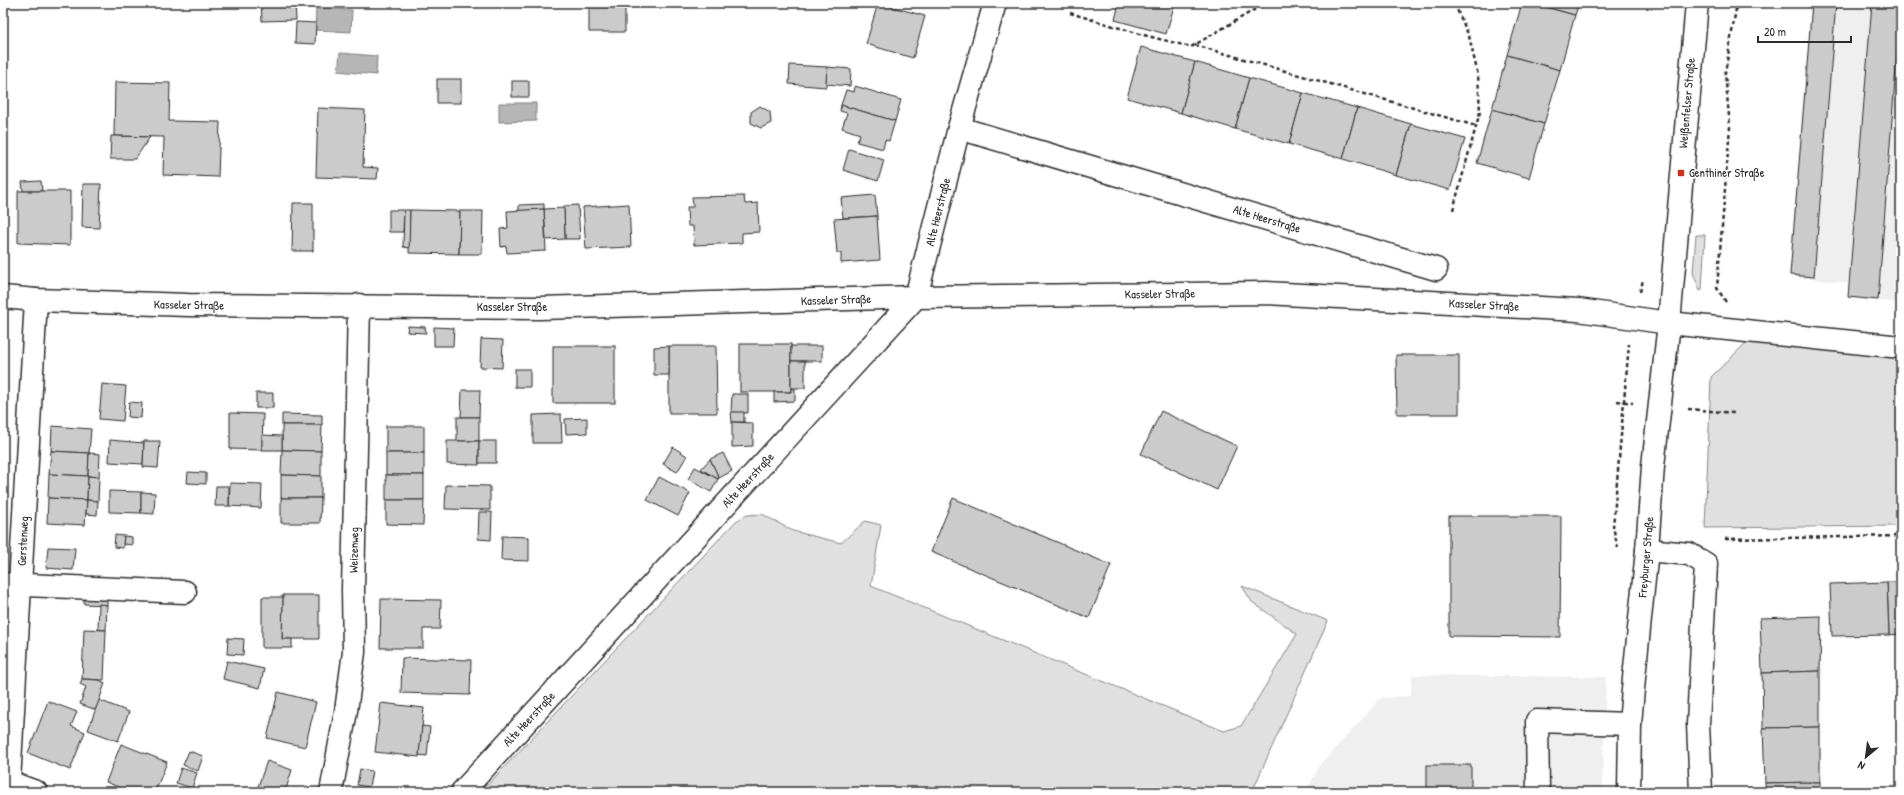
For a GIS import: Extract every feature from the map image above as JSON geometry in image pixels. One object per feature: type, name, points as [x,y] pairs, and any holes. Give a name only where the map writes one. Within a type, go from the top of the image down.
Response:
[{"type":"street","name":"Alte Heerstraße","points":[[462,792],[916,298],[959,128],[994,3]]},
{"type":"street","name":"Weißenfelser Straße","points":[[1669,323],[1697,3]]},
{"type":"street","name":"Alte Heerstraße","points":[[959,128],[1436,269]]},
{"type":"street","name":"Kasseler Straße","points":[[3,297],[36,300],[188,305],[359,305],[540,308],[916,298],[1266,293],[1578,310],[1669,323]]},
{"type":"street","name":"Gerstenweg","points":[[6,781],[12,585],[36,300]]},
{"type":"street","name":"Weizenweg","points":[[331,792],[344,726],[354,652],[353,582],[359,305]]},
{"type":"street","points":[[1669,323],[1901,348]]},
{"type":"street","name":"Freyburger Straße","points":[[1629,792],[1630,724],[1647,550],[1653,466],[1669,323]]},
{"type":"street","points":[[1647,550],[1689,554],[1706,564],[1698,724],[1701,792]]},
{"type":"street","points":[[12,585],[185,592]]},
{"type":"street","points":[[1538,792],[1537,721],[1630,724]]},
{"type":"street","points":[[6,781],[36,792]]},
{"type":"path","points":[[1070,13],[1140,34],[1191,47],[1266,3]]},
{"type":"path","points":[[1453,210],[1480,112],[1478,75],[1469,36],[1454,3]]},
{"type":"path","points":[[1732,303],[1726,302],[1717,288],[1730,127],[1725,73],[1737,3]]},
{"type":"path","points":[[1195,45],[1476,126]]},
{"type":"path","points":[[1617,401],[1637,403]]},
{"type":"path","points":[[1688,409],[1734,413]]},
{"type":"path","points":[[1725,539],[1901,536]]},
{"type":"shaded area","points":[[1811,3],[1901,3],[1901,303],[1848,298],[1848,283],[1789,276]]},
{"type":"shaded area","points":[[316,8],[352,10],[351,32],[315,30]]},
{"type":"shaded area","points":[[340,53],[377,56],[376,75],[338,71]]},
{"type":"shaded area","points":[[499,103],[536,103],[536,121],[499,122]]},
{"type":"shaded area","points":[[1696,235],[1705,235],[1702,290],[1700,291],[1693,273]]},
{"type":"shaded area","points":[[1749,340],[1901,359],[1901,526],[1705,528],[1711,377]]},
{"type":"shaded area","points":[[762,514],[793,531],[841,543],[865,521],[881,525],[871,586],[1224,731],[1241,726],[1297,634],[1252,602],[1242,586],[1328,621],[1252,792],[528,792],[517,787],[512,792],[481,792],[736,521],[747,515]]},
{"type":"shaded area","points":[[1412,675],[1606,677],[1602,792],[1306,792],[1320,765],[1381,698],[1411,696]]},
{"type":"building","points":[[261,3],[295,3],[296,20],[262,21]]},
{"type":"building","points":[[878,3],[925,16],[913,58],[866,44]]},
{"type":"building","points":[[1119,3],[1175,3],[1166,34],[1115,20]]},
{"type":"building","points":[[1522,3],[1531,3],[1575,15],[1560,70],[1507,55]]},
{"type":"building","points":[[1531,3],[1579,3],[1575,15]]},
{"type":"building","points":[[1812,3],[1836,3],[1814,277],[1790,275]]},
{"type":"building","points":[[1872,3],[1901,3],[1878,300],[1848,297]]},
{"type":"building","points":[[589,7],[625,8],[625,32],[589,32]]},
{"type":"building","points":[[296,22],[316,23],[315,44],[295,43]]},
{"type":"building","points":[[1141,47],[1195,62],[1181,113],[1127,98]]},
{"type":"building","points":[[1507,55],[1560,70],[1544,124],[1492,109]]},
{"type":"building","points":[[1195,62],[1249,78],[1235,129],[1181,113]]},
{"type":"building","points":[[790,65],[827,67],[826,87],[789,84]]},
{"type":"building","points":[[827,67],[851,69],[850,86],[826,84]]},
{"type":"building","points":[[1249,78],[1303,93],[1289,144],[1235,129]]},
{"type":"building","points":[[437,79],[461,79],[461,103],[437,103]]},
{"type":"building","points":[[512,81],[529,81],[529,97],[512,97]]},
{"type":"building","points":[[115,82],[170,83],[169,121],[220,122],[218,177],[163,175],[164,137],[114,136]]},
{"type":"building","points":[[855,86],[901,100],[895,121],[841,105],[846,90],[854,92]]},
{"type":"building","points":[[1303,93],[1357,108],[1343,159],[1289,144]]},
{"type":"building","points":[[841,105],[895,121],[889,141],[885,140],[883,149],[857,142],[860,134],[842,128],[847,113],[840,111]]},
{"type":"building","points":[[760,106],[770,112],[771,123],[761,128],[751,123],[751,112]]},
{"type":"building","points":[[318,108],[365,110],[363,167],[378,168],[377,179],[316,177]]},
{"type":"building","points":[[1357,108],[1411,124],[1396,175],[1343,159]]},
{"type":"building","points":[[1492,109],[1544,124],[1529,178],[1477,163]]},
{"type":"building","points":[[1411,124],[1465,139],[1450,190],[1396,175]]},
{"type":"building","points":[[111,136],[150,137],[135,159],[110,159]]},
{"type":"building","points":[[849,149],[884,160],[878,181],[843,170]]},
{"type":"building","points":[[41,181],[42,191],[23,191],[22,182]]},
{"type":"building","points":[[83,184],[101,184],[99,228],[82,227]]},
{"type":"building","points":[[18,191],[70,191],[70,245],[18,243]]},
{"type":"building","points":[[875,195],[877,216],[843,218],[841,198]]},
{"type":"building","points":[[744,196],[745,204],[758,203],[759,232],[742,233],[742,243],[694,245],[693,226],[688,226],[687,207],[693,207],[692,197]]},
{"type":"building","points":[[293,203],[313,203],[313,251],[292,251]]},
{"type":"building","points":[[544,204],[544,209],[519,211],[519,205]]},
{"type":"building","points":[[629,204],[631,247],[586,249],[583,207]]},
{"type":"building","points":[[578,205],[580,239],[565,239],[564,206]]},
{"type":"building","points":[[564,208],[565,239],[546,240],[544,209]]},
{"type":"building","points":[[544,209],[546,251],[507,253],[506,246],[501,247],[500,229],[508,228],[507,211]]},
{"type":"building","points":[[389,210],[404,210],[403,232],[389,232]]},
{"type":"building","points":[[404,210],[410,210],[410,248],[403,247]]},
{"type":"building","points":[[410,210],[460,211],[459,254],[409,253]]},
{"type":"building","points":[[460,211],[483,211],[482,254],[459,254]]},
{"type":"building","points":[[877,216],[880,260],[841,263],[841,253],[837,253],[834,219]]},
{"type":"building","points":[[408,326],[425,327],[426,333],[407,332]]},
{"type":"building","points":[[434,327],[454,328],[453,346],[434,346]]},
{"type":"building","points":[[481,339],[503,340],[502,368],[480,367]]},
{"type":"building","points":[[740,344],[791,344],[791,392],[740,392]]},
{"type":"building","points":[[553,346],[615,346],[615,403],[553,403]]},
{"type":"building","points":[[669,346],[716,346],[717,413],[669,413]]},
{"type":"building","points":[[669,346],[669,375],[654,375],[654,347]]},
{"type":"building","points":[[791,346],[822,346],[822,361],[791,361]]},
{"type":"building","points":[[1396,355],[1459,355],[1459,414],[1397,414]]},
{"type":"building","points":[[791,361],[805,361],[805,388],[791,388]]},
{"type":"building","points":[[515,369],[530,369],[530,387],[515,387]]},
{"type":"building","points":[[102,384],[126,386],[123,421],[99,419]]},
{"type":"building","points":[[791,388],[795,389],[795,401],[774,402],[774,392],[791,392]]},
{"type":"building","points":[[462,390],[480,390],[479,417],[461,417]]},
{"type":"building","points":[[256,393],[273,393],[273,408],[256,408]]},
{"type":"building","points":[[732,394],[748,394],[748,413],[731,412]]},
{"type":"building","points":[[129,402],[142,403],[141,418],[128,417]]},
{"type":"building","points":[[1161,411],[1237,446],[1217,490],[1141,454]]},
{"type":"building","points":[[731,412],[744,412],[744,422],[732,422]]},
{"type":"building","points":[[230,413],[263,414],[262,450],[230,449]]},
{"type":"building","points":[[282,414],[322,415],[322,425],[282,425]]},
{"type":"building","points":[[561,414],[562,443],[533,443],[533,415]]},
{"type":"building","points":[[457,417],[479,417],[479,441],[457,441]]},
{"type":"building","points":[[587,418],[587,433],[566,434],[565,419]]},
{"type":"building","points":[[732,422],[753,423],[753,446],[732,447]]},
{"type":"building","points":[[282,425],[322,425],[321,451],[282,450]]},
{"type":"building","points":[[52,426],[91,429],[89,453],[51,451]]},
{"type":"building","points":[[386,426],[424,426],[424,453],[386,453]]},
{"type":"building","points":[[262,435],[282,436],[282,450],[262,450]]},
{"type":"building","points":[[110,440],[144,443],[143,464],[109,462]]},
{"type":"building","points":[[144,441],[160,441],[158,468],[143,467]]},
{"type":"building","points":[[447,441],[479,441],[479,465],[447,464]]},
{"type":"building","points":[[479,441],[496,441],[496,463],[479,463]]},
{"type":"building","points":[[673,447],[687,456],[677,472],[663,464]]},
{"type":"building","points":[[282,450],[321,451],[321,476],[281,475]]},
{"type":"building","points":[[51,451],[89,453],[88,476],[49,474]]},
{"type":"building","points":[[89,453],[100,454],[99,477],[88,476]]},
{"type":"building","points":[[386,453],[424,453],[424,475],[386,475]]},
{"type":"building","points":[[723,453],[732,471],[719,478],[710,459]]},
{"type":"building","points":[[710,459],[719,478],[718,479],[701,469]]},
{"type":"building","points":[[695,467],[718,479],[711,492],[688,479]]},
{"type":"building","points":[[188,472],[206,473],[206,484],[187,483]]},
{"type":"building","points":[[49,474],[88,476],[87,500],[48,498]]},
{"type":"building","points":[[281,475],[321,476],[321,498],[281,498]]},
{"type":"building","points":[[386,475],[424,475],[424,500],[386,500]]},
{"type":"building","points":[[88,476],[99,477],[98,501],[87,500]]},
{"type":"building","points":[[659,477],[690,493],[678,516],[647,500]]},
{"type":"building","points":[[230,483],[262,484],[261,508],[229,506]]},
{"type":"building","points":[[446,485],[490,486],[490,510],[445,509]]},
{"type":"building","points":[[216,486],[229,486],[229,506],[215,506]]},
{"type":"building","points":[[109,491],[141,492],[141,513],[109,512]]},
{"type":"building","points":[[141,492],[155,493],[154,514],[141,513]]},
{"type":"building","points":[[48,498],[87,500],[85,525],[47,523]]},
{"type":"building","points":[[281,498],[321,498],[320,523],[281,523]]},
{"type":"building","points":[[953,498],[1111,565],[1089,618],[931,552]]},
{"type":"building","points":[[87,500],[98,501],[97,515],[86,514]]},
{"type":"building","points":[[386,500],[424,500],[423,525],[386,524]]},
{"type":"building","points":[[479,512],[492,512],[491,540],[478,539]]},
{"type":"building","points":[[1449,516],[1561,516],[1560,637],[1449,636]]},
{"type":"building","points":[[115,535],[124,536],[123,548],[114,547]]},
{"type":"building","points":[[124,536],[132,537],[132,545],[123,544]]},
{"type":"building","points":[[502,536],[529,537],[529,561],[501,560]]},
{"type":"building","points":[[48,547],[75,548],[73,570],[46,568]]},
{"type":"building","points":[[1887,582],[1901,582],[1901,634],[1889,635]]},
{"type":"building","points":[[1887,582],[1889,635],[1832,636],[1830,584]]},
{"type":"building","points":[[84,592],[107,593],[107,605],[84,604]]},
{"type":"building","points":[[283,595],[319,595],[319,639],[282,639]]},
{"type":"building","points":[[262,597],[283,597],[282,639],[292,639],[292,648],[262,648]]},
{"type":"building","points":[[381,599],[441,600],[440,629],[423,629],[423,648],[380,648]]},
{"type":"building","points":[[99,604],[107,605],[106,630],[98,629]]},
{"type":"building","points":[[1821,616],[1820,671],[1762,673],[1760,618]]},
{"type":"building","points":[[84,629],[106,630],[104,680],[82,679]]},
{"type":"building","points":[[228,638],[244,639],[243,655],[227,654]]},
{"type":"building","points":[[402,658],[471,660],[470,695],[401,693]]},
{"type":"building","points":[[227,661],[264,669],[260,688],[223,679]]},
{"type":"building","points":[[1820,671],[1820,727],[1763,728],[1762,673]]},
{"type":"building","points":[[82,679],[99,680],[105,683],[96,710],[80,704],[86,687],[80,684]]},
{"type":"building","points":[[278,692],[316,702],[305,747],[267,738]]},
{"type":"building","points":[[99,700],[129,712],[118,741],[88,730]]},
{"type":"building","points":[[48,701],[77,712],[71,726],[85,732],[70,770],[28,753]]},
{"type":"building","points":[[381,703],[424,708],[419,757],[375,752]]},
{"type":"building","points":[[422,726],[430,727],[427,756],[419,755]]},
{"type":"building","points":[[1820,727],[1820,782],[1765,783],[1763,728]]},
{"type":"building","points":[[121,744],[167,762],[155,792],[131,792],[106,782]]},
{"type":"building","points":[[189,751],[203,756],[198,771],[183,765]]},
{"type":"building","points":[[267,761],[292,770],[285,792],[256,792]]},
{"type":"building","points":[[1427,765],[1471,765],[1471,792],[1427,792]]},
{"type":"building","points":[[181,768],[197,773],[192,788],[176,783]]},
{"type":"building","points":[[360,769],[372,771],[369,787],[357,785]]},
{"type":"building","points":[[1820,782],[1820,792],[1765,792],[1765,783]]},
{"type":"place","name":"Genthiner Straße","points":[[1681,173]]}]
